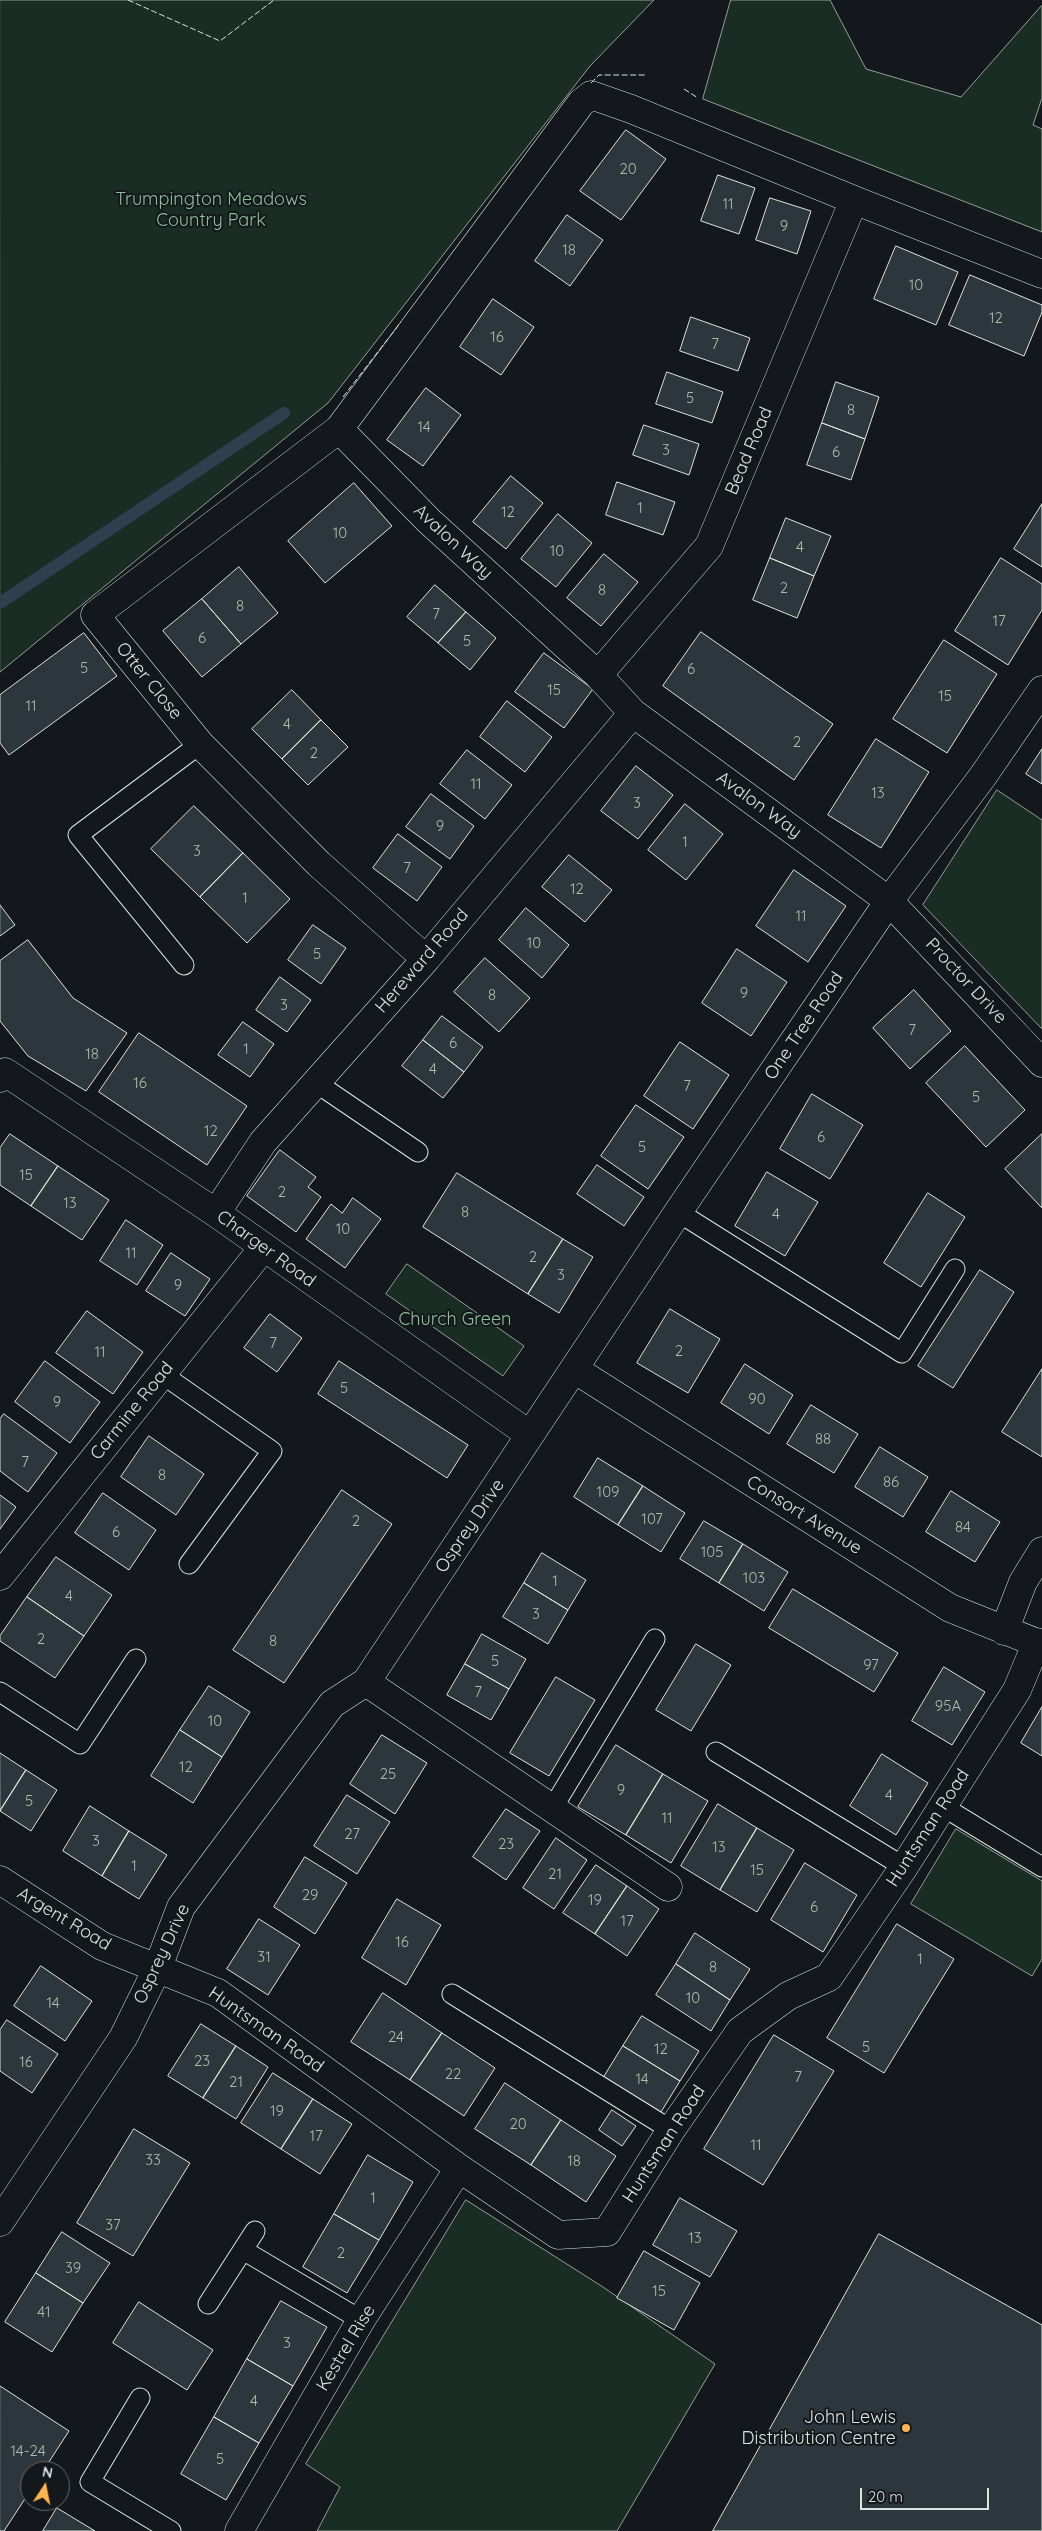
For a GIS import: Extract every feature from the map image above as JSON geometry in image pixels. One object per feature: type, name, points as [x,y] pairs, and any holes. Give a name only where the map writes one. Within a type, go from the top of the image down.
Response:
[{"type":"street","points":[[339,429],[581,103],[591,95],[631,109],[1042,274]]},
{"type":"street","name":"Bead Road","points":[[598,675],[709,546],[854,200]]},
{"type":"street","name":"Avalon Way","points":[[339,429],[429,521],[598,675],[633,713],[889,901]]},
{"type":"street","name":"Otter Close","points":[[339,429],[95,614],[200,744],[319,864],[426,960]]},
{"type":"street","name":"One Tree Road","points":[[574,1369],[889,901],[983,776],[1042,690]]},
{"type":"street","name":"Hereward Road","points":[[216,1213],[263,1142],[426,960],[633,713]]},
{"type":"street","name":"Proctor Drive","points":[[889,901],[1042,1063]]},
{"type":"street","name":"Charger Road","points":[[0,1078],[5,1072],[216,1213],[530,1435]]},
{"type":"street","name":"Carmine Road","points":[[0,1576],[264,1246]]},
{"type":"street","name":"Osprey Drive","points":[[0,2222],[123,2038],[158,1967],[181,1908],[332,1704],[366,1682],[574,1369]]},
{"type":"street","name":"Consort Avenue","points":[[574,1369],[950,1608],[1039,1644]]},
{"type":"street","points":[[1004,1631],[1023,1582],[1042,1551]]},
{"type":"street","name":"Huntsman Road","points":[[158,1967],[218,1993],[459,2168],[558,2234],[607,2232],[671,2130],[740,2032],[788,1996],[829,1977],[904,1867],[1017,1690],[1039,1644]]},
{"type":"street","points":[[366,1682],[668,1887]]},
{"type":"street","name":"Argent Road","points":[[0,1880],[102,1946],[158,1967]]},
{"type":"street","name":"Kestrel Rise","points":[[239,2531],[361,2320],[459,2168]]},
{"type":"lane","points":[[184,965],[78,835],[200,744]]},
{"type":"lane","points":[[315,1082],[418,1152]]},
{"type":"lane","points":[[678,1212],[902,1353],[955,1268]]},
{"type":"lane","points":[[162,1374],[272,1451],[190,1564]]},
{"type":"lane","points":[[552,1809],[655,1639]]},
{"type":"lane","points":[[0,1692],[80,1744],[136,1659]]},
{"type":"lane","points":[[716,1752],[904,1867]]},
{"type":"lane","points":[[942,1806],[1042,1867]]},
{"type":"lane","points":[[452,1994],[671,2130]]},
{"type":"lane","points":[[208,2304],[255,2231]]},
{"type":"lane","points":[[243,2250],[361,2320]]},
{"type":"lane","points":[[140,2398],[90,2482],[171,2531]]},
{"type":"green space","name":"Trumpington Meadows Country Park","points":[[0,0],[654,0],[590,66],[328,403],[0,672]]},
{"type":"green space","points":[[731,0],[830,0],[866,69],[961,97],[1042,5],[1042,98],[1033,125],[1042,129],[1042,232],[703,99]]},
{"type":"green space","points":[[997,790],[1042,820],[1042,1029],[923,905]]},
{"type":"green space","name":"Church Green","points":[[407,1264],[524,1346],[503,1376],[386,1294]]},
{"type":"green space","points":[[956,1829],[1042,1881],[1042,1959],[1032,1976],[911,1904]]},
{"type":"green space","points":[[466,2200],[603,2287],[715,2364],[617,2531],[317,2531],[340,2487],[306,2464]]},
{"type":"building","points":[[626,130],[666,159],[621,220],[580,191]]},
{"type":"building","points":[[718,175],[755,188],[739,234],[701,221]]},
{"type":"building","points":[[770,198],[811,211],[797,254],[756,240]]},
{"type":"building","points":[[567,215],[603,240],[570,286],[535,261]]},
{"type":"building","points":[[896,246],[958,272],[936,325],[874,299]]},
{"type":"building","points":[[970,275],[1042,305],[1042,312],[1024,356],[949,325]]},
{"type":"building","points":[[493,299],[534,327],[501,375],[460,347]]},
{"type":"building","points":[[691,317],[750,338],[738,371],[680,351]]},
{"type":"building","points":[[667,372],[723,392],[712,423],[656,404]]},
{"type":"building","points":[[836,382],[879,397],[865,439],[822,423]]},
{"type":"building","points":[[426,388],[461,415],[423,466],[387,440]]},
{"type":"building","points":[[822,423],[865,439],[851,480],[807,465]]},
{"type":"building","points":[[644,425],[699,444],[689,475],[633,455]]},
{"type":"building","points":[[511,476],[543,503],[506,549],[473,522]]},
{"type":"building","points":[[617,482],[675,502],[663,535],[606,515]]},
{"type":"building","points":[[354,483],[392,526],[325,583],[288,541]]},
{"type":"building","points":[[1042,504],[1042,567],[1014,549]]},
{"type":"building","points":[[558,514],[592,543],[556,587],[521,559]]},
{"type":"building","points":[[786,518],[831,536],[814,576],[770,558]]},
{"type":"building","points":[[604,554],[638,582],[601,626],[567,598]]},
{"type":"building","points":[[770,558],[814,576],[797,618],[753,600]]},
{"type":"building","points":[[1001,558],[1042,584],[1042,610],[1008,665],[955,631]]},
{"type":"building","points":[[239,567],[278,613],[241,644],[202,599]]},
{"type":"building","points":[[435,585],[466,612],[438,643],[407,617]]},
{"type":"building","points":[[202,599],[241,644],[202,677],[163,631]]},
{"type":"building","points":[[466,612],[496,638],[470,670],[438,643]]},
{"type":"building","points":[[701,632],[833,724],[794,780],[663,686]]},
{"type":"building","points":[[84,633],[117,676],[9,755],[0,743],[0,695]]},
{"type":"building","points":[[944,640],[997,674],[947,753],[893,719]]},
{"type":"building","points":[[544,653],[593,689],[564,728],[515,692]]},
{"type":"building","points":[[292,690],[321,720],[282,759],[252,729]]},
{"type":"building","points":[[507,701],[552,737],[525,772],[480,737]]},
{"type":"building","points":[[321,720],[348,747],[308,785],[282,759]]},
{"type":"building","points":[[876,739],[929,772],[881,848],[828,815]]},
{"type":"building","points":[[1042,749],[1042,784],[1026,774]]},
{"type":"building","points":[[467,750],[512,785],[485,819],[440,784]]},
{"type":"building","points":[[636,766],[673,795],[638,839],[601,811]]},
{"type":"building","points":[[431,794],[474,826],[450,859],[406,827]]},
{"type":"building","points":[[685,804],[723,834],[686,880],[648,850]]},
{"type":"building","points":[[194,806],[243,853],[200,897],[151,849]]},
{"type":"building","points":[[398,834],[442,867],[417,901],[373,868]]},
{"type":"building","points":[[243,853],[290,899],[247,943],[200,897]]},
{"type":"building","points":[[569,855],[612,890],[585,922],[542,887]]},
{"type":"building","points":[[794,870],[846,906],[808,962],[756,926]]},
{"type":"building","points":[[0,905],[15,925],[0,936]]},
{"type":"building","points":[[526,908],[569,945],[542,978],[499,940]]},
{"type":"building","points":[[313,925],[346,948],[321,984],[288,960]]},
{"type":"building","points":[[28,940],[73,998],[127,1033],[86,1091],[28,1056],[0,1021],[0,961]]},
{"type":"building","points":[[737,949],[787,982],[751,1036],[702,1003]]},
{"type":"building","points":[[485,958],[530,998],[499,1032],[454,992]]},
{"type":"building","points":[[280,977],[311,1000],[287,1032],[256,1010]]},
{"type":"building","points":[[914,990],[951,1031],[910,1069],[873,1028]]},
{"type":"building","points":[[442,1016],[483,1047],[464,1072],[423,1040]]},
{"type":"building","points":[[243,1022],[274,1044],[250,1077],[218,1055]]},
{"type":"building","points":[[139,1033],[247,1106],[207,1165],[99,1092]]},
{"type":"building","points":[[423,1040],[464,1072],[443,1098],[402,1066]]},
{"type":"building","points":[[680,1042],[729,1075],[693,1129],[644,1096]]},
{"type":"building","points":[[965,1046],[1025,1110],[986,1147],[926,1083]]},
{"type":"building","points":[[812,1094],[863,1125],[830,1179],[780,1149]]},
{"type":"building","points":[[636,1105],[684,1137],[648,1189],[601,1156]]},
{"type":"building","points":[[10,1134],[58,1166],[31,1206],[0,1185],[0,1148]]},
{"type":"building","points":[[1042,1134],[1042,1208],[1005,1169]]},
{"type":"building","points":[[280,1150],[316,1177],[308,1187],[321,1197],[296,1232],[247,1196]]},
{"type":"building","points":[[597,1165],[644,1197],[624,1226],[577,1194]]},
{"type":"building","points":[[58,1166],[109,1200],[82,1240],[31,1206]]},
{"type":"building","points":[[767,1172],[818,1202],[785,1256],[735,1226]]},
{"type":"building","points":[[457,1173],[563,1239],[528,1294],[423,1227]]},
{"type":"building","points":[[928,1193],[965,1217],[921,1287],[884,1263]]},
{"type":"building","points":[[353,1198],[381,1219],[345,1268],[306,1239],[331,1204],[342,1213]]},
{"type":"building","points":[[126,1220],[163,1245],[137,1285],[100,1261]]},
{"type":"building","points":[[563,1239],[593,1257],[559,1313],[528,1294]]},
{"type":"building","points":[[171,1253],[210,1279],[185,1316],[146,1291]]},
{"type":"building","points":[[980,1270],[1014,1292],[953,1388],[918,1366]]},
{"type":"building","points":[[670,1309],[720,1339],[688,1393],[637,1363]]},
{"type":"building","points":[[87,1311],[143,1352],[113,1394],[56,1353]]},
{"type":"building","points":[[270,1314],[302,1338],[277,1372],[244,1348]]},
{"type":"building","points":[[45,1361],[100,1402],[70,1443],[15,1402]]},
{"type":"building","points":[[339,1361],[468,1445],[447,1478],[318,1394]]},
{"type":"building","points":[[745,1364],[793,1395],[769,1434],[721,1403]]},
{"type":"building","points":[[1042,1369],[1042,1457],[1002,1432]]},
{"type":"building","points":[[811,1405],[858,1434],[834,1473],[787,1444]]},
{"type":"building","points":[[4,1414],[57,1453],[28,1492],[0,1471],[0,1419]]},
{"type":"building","points":[[149,1436],[204,1474],[176,1515],[121,1477]]},
{"type":"building","points":[[880,1447],[928,1477],[903,1517],[855,1487]]},
{"type":"building","points":[[598,1458],[643,1486],[618,1525],[574,1497]]},
{"type":"building","points":[[643,1486],[685,1513],[661,1552],[618,1525]]},
{"type":"building","points":[[342,1490],[392,1524],[284,1683],[233,1650]]},
{"type":"building","points":[[951,1491],[1000,1522],[975,1562],[926,1532]]},
{"type":"building","points":[[103,1493],[156,1530],[129,1570],[75,1533]]},
{"type":"building","points":[[0,1495],[16,1507],[0,1529]]},
{"type":"building","points":[[704,1521],[743,1544],[719,1583],[680,1559]]},
{"type":"building","points":[[743,1544],[788,1572],[764,1611],[719,1583]]},
{"type":"building","points":[[542,1553],[586,1580],[568,1610],[524,1583]]},
{"type":"building","points":[[56,1557],[112,1595],[84,1636],[27,1597]]},
{"type":"building","points":[[524,1583],[568,1610],[548,1644],[503,1617]]},
{"type":"building","points":[[793,1589],[898,1653],[874,1692],[769,1628]]},
{"type":"building","points":[[27,1597],[84,1636],[55,1678],[0,1641],[0,1636]]},
{"type":"building","points":[[482,1634],[526,1659],[509,1689],[465,1664]]},
{"type":"building","points":[[696,1644],[731,1665],[691,1731],[656,1710]]},
{"type":"building","points":[[465,1664],[509,1689],[491,1720],[447,1695]]},
{"type":"building","points":[[944,1667],[985,1692],[952,1745],[912,1721]]},
{"type":"building","points":[[556,1677],[595,1700],[549,1776],[510,1753]]},
{"type":"building","points":[[209,1686],[250,1712],[222,1757],[180,1730]]},
{"type":"building","points":[[1042,1707],[1042,1756],[1021,1743]]},
{"type":"building","points":[[180,1730],[222,1757],[193,1803],[151,1776]]},
{"type":"building","points":[[382,1735],[427,1763],[395,1814],[350,1784]]},
{"type":"building","points":[[616,1745],[663,1774],[626,1835],[578,1807]]},
{"type":"building","points":[[0,1753],[26,1770],[0,1811]]},
{"type":"building","points":[[882,1754],[928,1783],[896,1835],[850,1806]]},
{"type":"building","points":[[26,1770],[57,1790],[31,1831],[0,1811]]},
{"type":"building","points":[[663,1774],[708,1801],[671,1863],[626,1835]]},
{"type":"building","points":[[347,1795],[390,1822],[357,1874],[314,1846]]},
{"type":"building","points":[[718,1804],[757,1828],[720,1890],[681,1866]]},
{"type":"building","points":[[90,1806],[129,1831],[102,1876],[63,1851]]},
{"type":"building","points":[[506,1809],[540,1831],[506,1880],[473,1857]]},
{"type":"building","points":[[757,1828],[794,1850],[757,1912],[720,1890]]},
{"type":"building","points":[[129,1831],[167,1855],[139,1899],[102,1876]]},
{"type":"building","points":[[556,1838],[587,1860],[554,1909],[523,1888]]},
{"type":"building","points":[[305,1857],[347,1883],[315,1934],[274,1907]]},
{"type":"building","points":[[805,1863],[857,1895],[823,1952],[771,1920]]},
{"type":"building","points":[[596,1865],[627,1886],[595,1934],[563,1913]]},
{"type":"building","points":[[627,1886],[659,1909],[627,1956],[595,1934]]},
{"type":"building","points":[[397,1899],[441,1925],[406,1985],[362,1958]]},
{"type":"building","points":[[259,1919],[300,1945],[268,1995],[227,1969]]},
{"type":"building","points":[[897,1924],[954,1959],[884,2073],[827,2038]]},
{"type":"building","points":[[695,1933],[750,1969],[730,2000],[676,1964]]},
{"type":"building","points":[[676,1964],[730,2000],[711,2031],[656,1995]]},
{"type":"building","points":[[41,1966],[92,2001],[65,2041],[14,2006]]},
{"type":"building","points":[[383,1993],[442,2033],[410,2080],[351,2042]]},
{"type":"building","points":[[642,2016],[699,2051],[680,2081],[623,2046]]},
{"type":"building","points":[[7,2020],[58,2054],[32,2093],[0,2071],[0,2030]]},
{"type":"building","points":[[201,2024],[236,2046],[203,2098],[168,2076]]},
{"type":"building","points":[[442,2033],[495,2068],[464,2116],[410,2080]]},
{"type":"building","points":[[774,2035],[834,2071],[763,2185],[704,2149]]},
{"type":"building","points":[[236,2046],[268,2067],[236,2119],[203,2098]]},
{"type":"building","points":[[623,2046],[680,2081],[661,2112],[604,2077]]},
{"type":"building","points":[[273,2073],[313,2099],[281,2149],[241,2123]]},
{"type":"building","points":[[505,2083],[561,2120],[531,2165],[475,2129]]},
{"type":"building","points":[[313,2099],[352,2124],[320,2174],[281,2149]]},
{"type":"building","points":[[612,2110],[636,2126],[622,2146],[599,2130]]},
{"type":"building","points":[[561,2120],[616,2156],[586,2202],[531,2165]]},
{"type":"building","points":[[134,2129],[190,2163],[133,2256],[77,2223]]},
{"type":"building","points":[[368,2155],[413,2182],[379,2240],[334,2214]]},
{"type":"building","points":[[680,2198],[737,2231],[710,2277],[653,2245]]},
{"type":"building","points":[[334,2214],[379,2240],[347,2293],[303,2267]]},
{"type":"building","points":[[62,2232],[110,2263],[83,2303],[36,2273]]},
{"type":"building","name":"John Lewis Distribution Centre","points":[[879,2234],[1042,2325],[1042,2531],[713,2531]]},
{"type":"building","points":[[644,2251],[700,2283],[674,2330],[617,2298]]},
{"type":"building","points":[[36,2273],[83,2303],[52,2352],[5,2322]]},
{"type":"building","points":[[281,2301],[327,2327],[293,2386],[247,2359]]},
{"type":"building","points":[[139,2302],[213,2350],[187,2390],[113,2343]]},
{"type":"building","points":[[247,2359],[293,2386],[259,2443],[214,2417]]},
{"type":"building","points":[[0,2386],[69,2431],[50,2461],[20,2461],[20,2506],[4,2531],[0,2531]]},
{"type":"building","points":[[214,2417],[259,2443],[226,2500],[181,2474]]},
{"type":"building","points":[[55,2511],[62,2511],[95,2531],[43,2531]]},
{"type":"waterway","points":[[0,603],[284,413]]},
{"type":"fence","points":[[128,0],[220,41],[274,0]]},
{"type":"fence","points":[[591,83],[599,75],[647,75]]},
{"type":"fence","points":[[684,89],[698,98]]},
{"type":"fence","points":[[343,397],[401,322]]},
{"type":"place","name":"John Lewis Distribution Centre","points":[[906,2428]]}]
